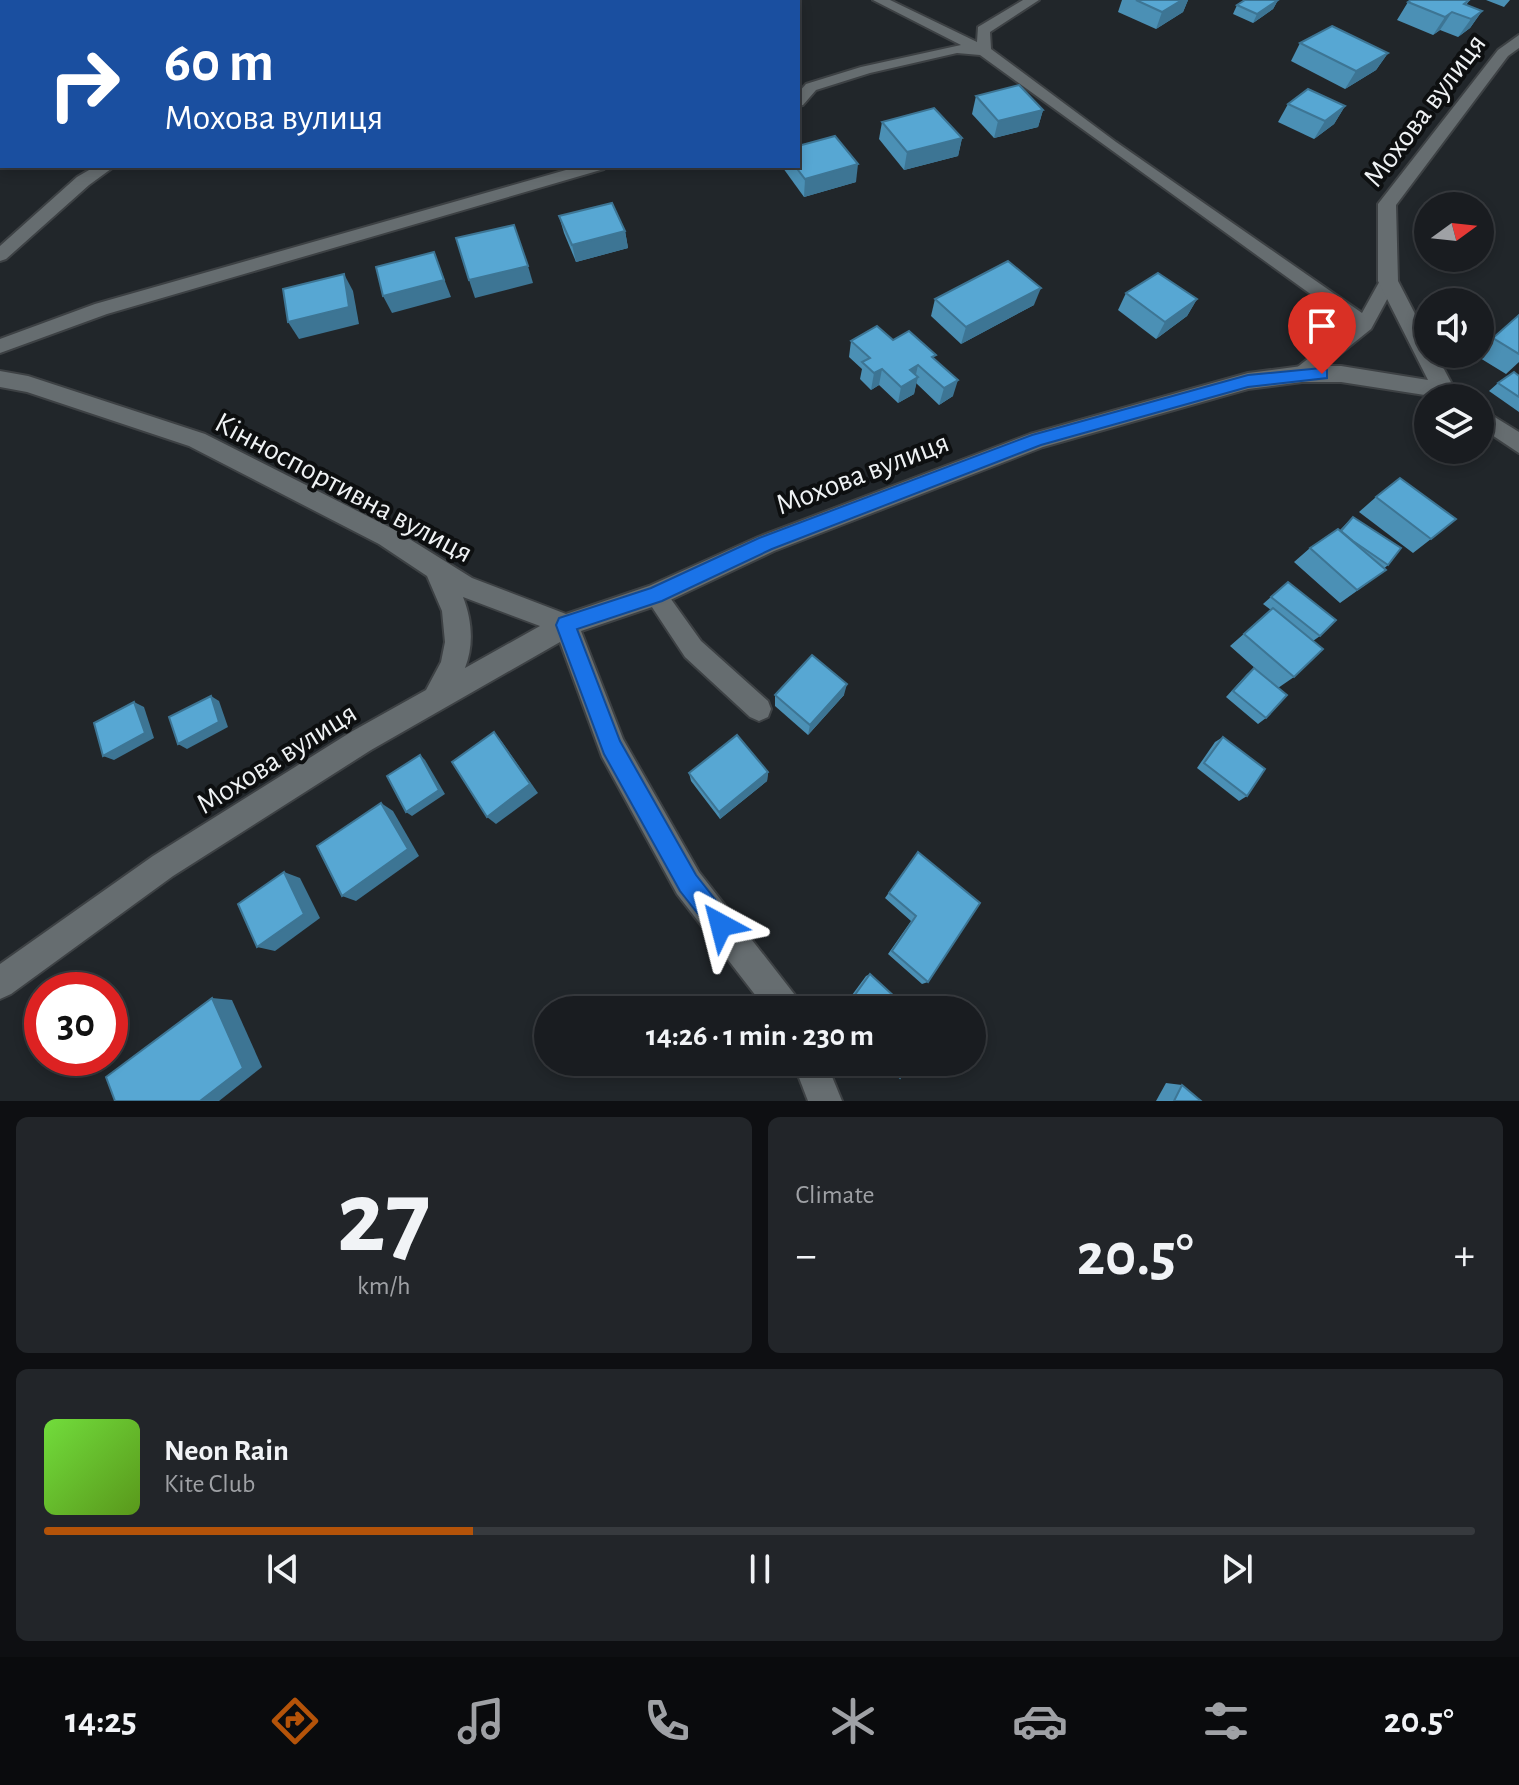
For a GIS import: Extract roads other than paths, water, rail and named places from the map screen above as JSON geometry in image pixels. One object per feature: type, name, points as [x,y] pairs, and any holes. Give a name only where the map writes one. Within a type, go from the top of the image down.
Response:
[{"type":"street","name":"Мохова вулиця","points":[[1445,384],[1388,281],[1387,204],[1503,53],[1519,40]]},
{"type":"street","name":"Мохова вулиця","points":[[0,983],[163,866],[361,741],[566,625],[655,595],[766,544],[1038,440],[1248,381],[1302,374],[1341,374],[1414,387]]},
{"type":"street","name":"Кінноспортивна вулиця","points":[[0,379],[28,384],[197,440],[387,537],[463,586],[566,625]]},
{"type":"street","points":[[1494,426],[1519,444]]},
{"type":"street","points":[[434,568],[450,591],[457,621],[457,654],[435,699]]},
{"type":"street","points":[[566,625],[612,747],[688,883],[776,996]]},
{"type":"street","points":[[815,1076],[825,1101]]},
{"type":"lane","points":[[880,0],[984,51],[1111,145],[1365,324]]},
{"type":"lane","points":[[984,51],[983,30],[1032,0]]},
{"type":"lane","points":[[800,100],[811,87],[866,70],[957,49],[984,51]]},
{"type":"lane","points":[[0,255],[83,181],[104,168]]},
{"type":"lane","points":[[0,346],[116,304],[591,168]]},
{"type":"lane","points":[[1302,374],[1365,324],[1388,281]]},
{"type":"lane","points":[[655,595],[693,649],[759,709]]}]
